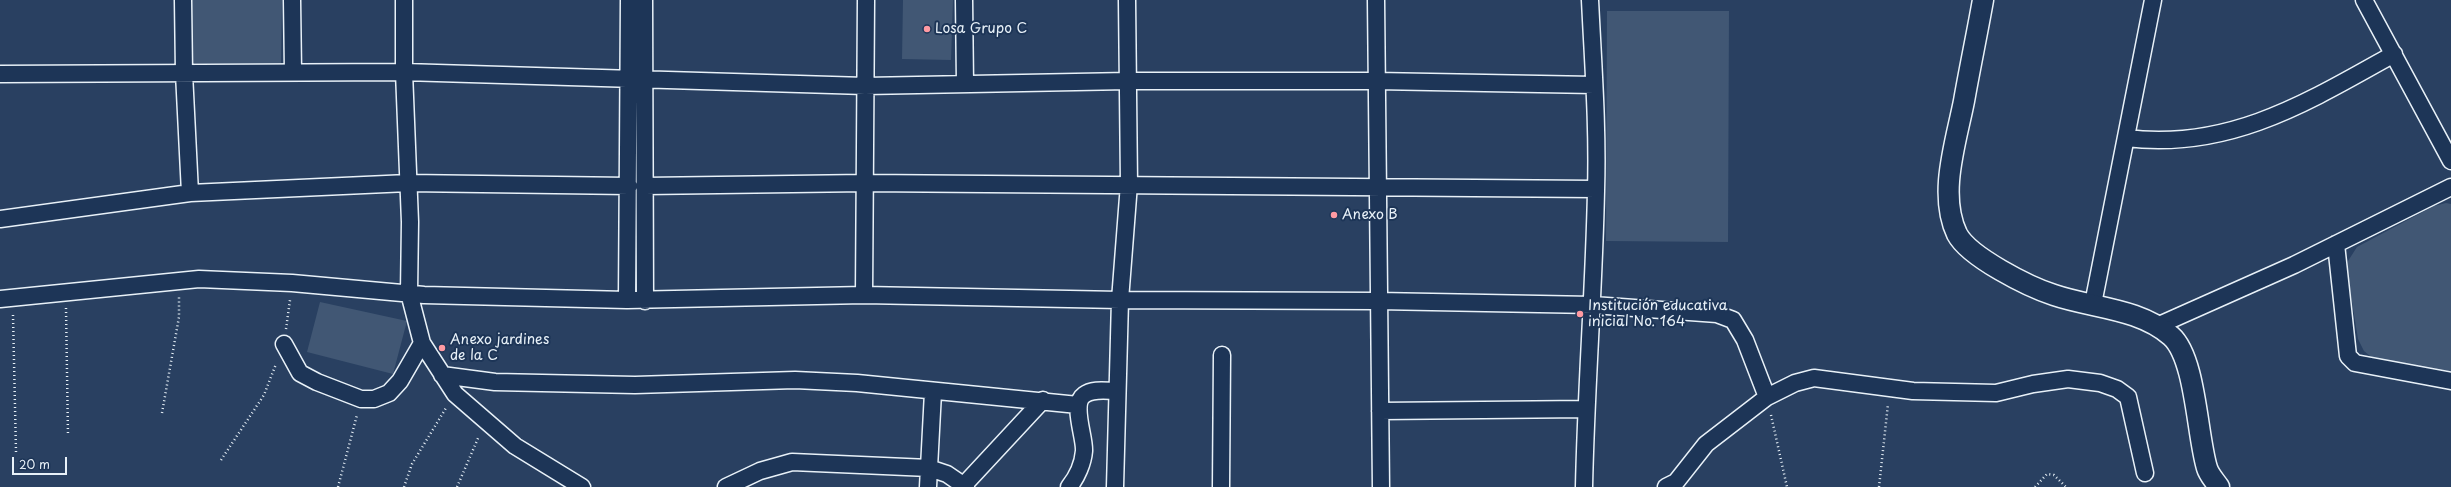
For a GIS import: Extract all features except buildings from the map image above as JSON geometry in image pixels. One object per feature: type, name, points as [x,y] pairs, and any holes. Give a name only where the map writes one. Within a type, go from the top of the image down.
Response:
[{"type":"street","points":[[183,0],[184,73],[190,193]]},
{"type":"street","points":[[292,0],[294,72]]},
{"type":"street","points":[[404,0],[404,72],[408,183],[409,293],[422,343],[455,394],[515,446],[582,487]]},
{"type":"street","points":[[629,0],[645,186],[645,301]]},
{"type":"street","points":[[627,300],[629,186],[636,80],[644,0]]},
{"type":"street","points":[[864,295],[866,0]]},
{"type":"street","points":[[964,0],[965,84]]},
{"type":"street","points":[[1115,487],[1120,300],[1129,184],[1126,0]]},
{"type":"street","points":[[1376,0],[1376,81],[1379,188],[1378,301],[1382,487]]},
{"type":"street","points":[[1584,487],[1586,409],[1593,305],[1596,189],[1594,85],[1590,0]]},
{"type":"street","points":[[1983,0],[1950,174],[1951,216],[1958,235],[1969,248],[2007,275],[2054,295],[2115,309],[2157,326],[2172,337],[2182,351],[2195,405],[2207,470],[2219,487]]},
{"type":"street","points":[[2093,304],[2153,0]]},
{"type":"street","points":[[2364,0],[2451,160]]},
{"type":"street","points":[[2126,138],[2157,142],[2202,138],[2250,126],[2319,96],[2394,54]]},
{"type":"street","points":[[0,74],[404,72],[865,86],[1128,81],[1376,81],[1594,85]]},
{"type":"street","points":[[0,219],[190,193],[408,183],[629,186]]},
{"type":"street","points":[[645,186],[865,183],[1596,189]]},
{"type":"street","points":[[2157,326],[2336,244],[2451,187]]},
{"type":"street","points":[[2336,244],[2348,356],[2355,363],[2451,381]]},
{"type":"street","points":[[6,299],[199,279],[292,283],[409,293],[645,301],[864,295],[1120,300],[1378,301],[1593,305],[1717,314],[1733,320],[1745,340],[1767,397]]},
{"type":"street","points":[[284,344],[300,372],[317,382],[361,399],[374,399],[389,393],[400,381],[422,343]]},
{"type":"street","points":[[1221,487],[1222,355]]},
{"type":"street","points":[[442,375],[495,382],[635,385],[795,380],[857,383],[933,392],[1043,400],[1078,405]]},
{"type":"street","points":[[1666,487],[1676,482],[1706,444],[1767,397],[1795,383],[1814,378],[1913,391],[1996,393],[2033,384],[2068,379],[2100,383],[2117,389],[2128,397],[2146,473]]},
{"type":"street","points":[[1069,487],[1076,478],[1084,450],[1078,405],[1083,395],[1093,391],[1117,391]]},
{"type":"street","points":[[928,487],[933,392]]},
{"type":"street","points":[[726,487],[760,471],[792,462],[929,468],[947,474],[965,486],[1043,400]]},
{"type":"street","points":[[1380,411],[1586,409]]},
{"type":"path","points":[[162,413],[179,317],[179,281]]},
{"type":"path","points":[[221,460],[264,395],[284,344],[292,283]]},
{"type":"path","points":[[66,293],[68,436]]},
{"type":"path","points":[[6,299],[16,452]]},
{"type":"path","points":[[1879,487],[1890,388]]},
{"type":"path","points":[[404,487],[412,464],[455,394]]},
{"type":"path","points":[[1767,397],[1787,487]]},
{"type":"path","points":[[338,487],[361,399]]},
{"type":"path","points":[[457,487],[485,421]]},
{"type":"path","points":[[2035,487],[2047,474],[2054,475],[2066,487]]},
{"type":"shaded area","points":[[192,0],[282,0],[281,64],[192,63]]},
{"type":"shaded area","name":"Losa Grupo C","points":[[903,0],[953,0],[951,60],[902,59]]},
{"type":"shaded area","points":[[1607,11],[1729,11],[1728,242],[1606,241]]},
{"type":"shaded area","points":[[2446,203],[2451,204],[2451,374],[2375,360],[2364,351],[2358,339],[2347,271],[2348,261],[2357,247],[2434,206]]},
{"type":"shaded area","points":[[320,302],[407,321],[393,374],[307,352]]},
{"type":"place","name":"Losa Grupo C","points":[[927,29]]},
{"type":"place","name":"Anexo B","points":[[1334,215]]},
{"type":"place","name":"Institución educativa inicial No. 164","points":[[1580,314]]},
{"type":"place","name":"Anexo jardines de la C","points":[[442,348]]}]
